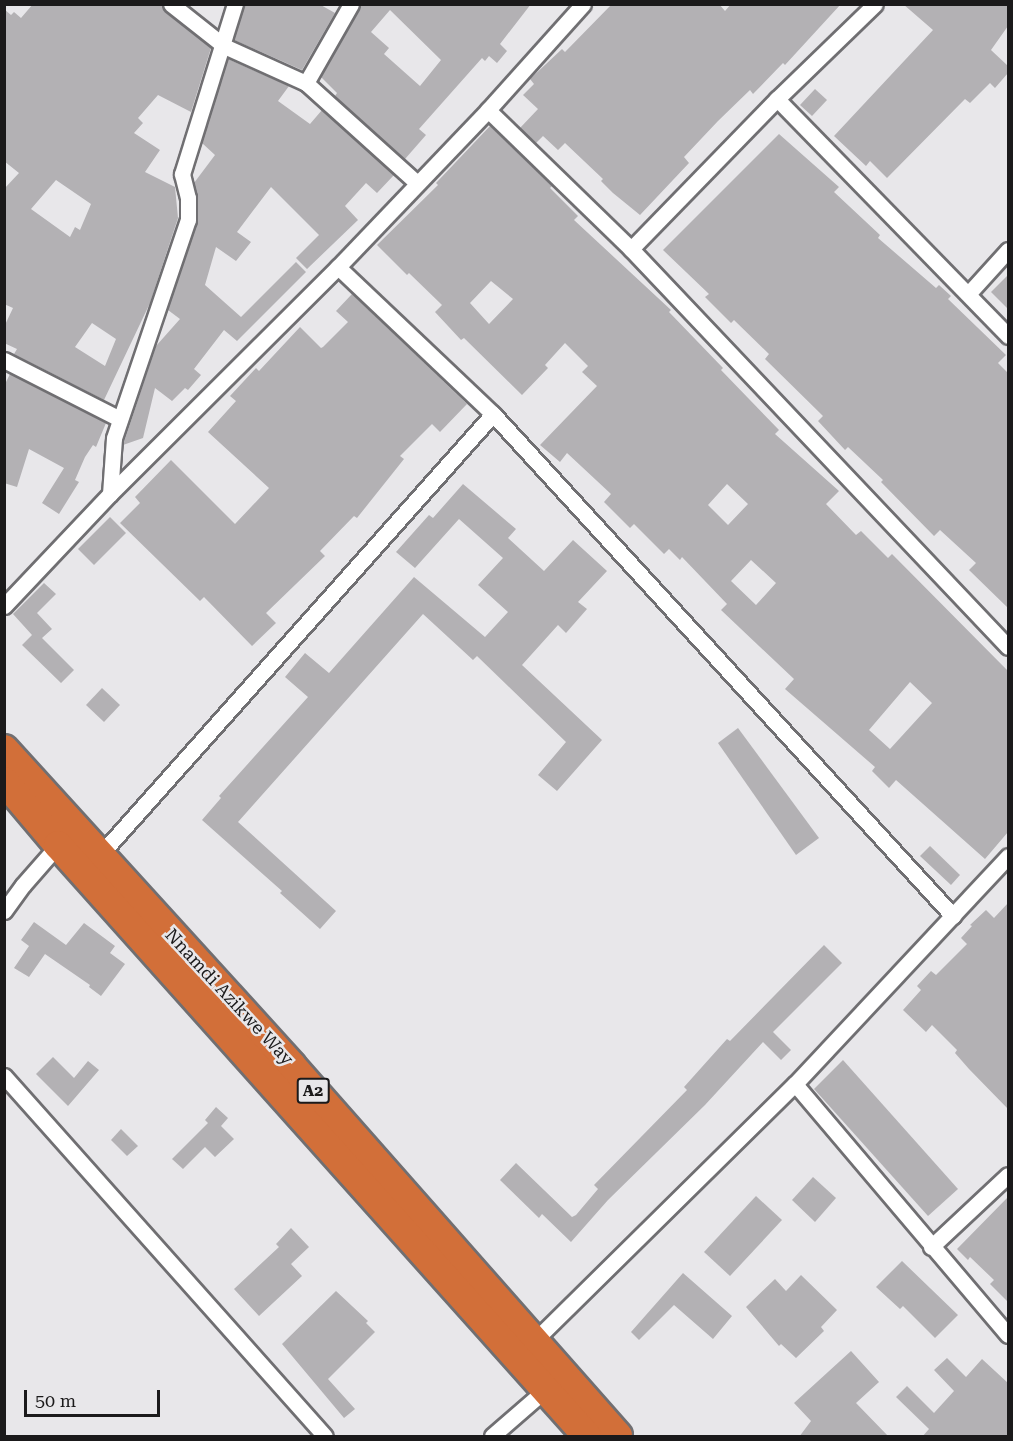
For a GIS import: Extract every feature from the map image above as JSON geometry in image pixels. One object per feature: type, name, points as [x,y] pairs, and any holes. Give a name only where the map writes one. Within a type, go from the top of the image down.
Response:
[{"type":"highway","name":"Nnamdi Azikwe Way","points":[[4,749],[292,1066],[618,1437]]},
{"type":"highway","name":"Nnamdi Azikwe Way","points":[[4,781],[58,845],[587,1437]]},
{"type":"street","points":[[171,4],[224,46],[306,83],[417,183]]},
{"type":"street","points":[[110,494],[114,438],[188,220],[188,198],[182,174],[224,46],[235,4]]},
{"type":"street","points":[[306,83],[351,4]]},
{"type":"street","points":[[4,606],[110,494],[338,267],[488,110],[583,4]]},
{"type":"street","points":[[631,249],[777,99],[875,4]]},
{"type":"street","points":[[777,99],[969,293],[1008,336]]},
{"type":"street","points":[[488,110],[631,249],[1008,647]]},
{"type":"street","points":[[969,293],[1008,250]]},
{"type":"street","points":[[338,267],[493,414],[953,916]]},
{"type":"street","points":[[4,360],[120,419]]},
{"type":"street","points":[[99,855],[493,414]]},
{"type":"street","points":[[4,911],[58,845]]},
{"type":"street","points":[[533,1342],[795,1084],[1008,856]]},
{"type":"street","points":[[4,1076],[325,1437]]},
{"type":"street","points":[[795,1084],[1008,1335]]},
{"type":"street","points":[[931,1247],[1008,1175]]},
{"type":"street","points":[[492,1437],[545,1390]]},
{"type":"building","points":[[33,4],[162,4],[165,12],[211,48],[191,112],[158,95],[138,118],[143,123],[134,133],[160,150],[145,172],[175,187],[178,218],[150,303],[104,400],[14,354],[17,349],[4,343],[4,327],[13,308],[4,304],[4,189],[19,173],[4,161],[4,9],[11,15],[14,12],[21,18]],"holes":[[[56,180],[91,204],[80,230],[75,227],[70,237],[31,209]],[[92,323],[116,339],[105,366],[75,347]]]},
{"type":"building","points":[[244,4],[319,4],[335,13],[302,70],[234,40]]},
{"type":"building","points":[[361,4],[531,4],[500,44],[507,51],[497,63],[489,56],[485,61],[482,58],[419,129],[426,135],[405,159],[335,96],[337,93],[321,77]],"holes":[[[390,10],[441,60],[420,86],[384,54],[389,48],[371,32]]]},
{"type":"building","points":[[612,4],[719,4],[725,11],[731,4],[841,4],[785,65],[783,63],[753,94],[750,90],[718,121],[684,157],[689,163],[640,215],[613,193],[601,181],[603,179],[565,143],[558,150],[543,136],[536,143],[520,128],[538,109],[523,95],[534,84],[530,79],[562,49],[565,52]]},
{"type":"building","points":[[903,4],[1008,4],[1008,26],[991,50],[1008,66],[1008,73],[995,88],[990,83],[970,103],[965,99],[887,178],[870,161],[866,166],[834,136],[933,30]]},
{"type":"building","points":[[228,59],[289,86],[278,101],[310,124],[322,110],[394,175],[377,193],[366,183],[345,206],[358,220],[307,269],[296,258],[319,235],[271,187],[237,232],[251,242],[236,261],[216,247],[205,285],[241,317],[296,262],[306,272],[237,341],[224,330],[194,369],[201,375],[188,390],[185,388],[172,401],[155,388],[143,438],[123,445],[156,346],[180,319],[168,310],[197,223],[198,198],[194,183],[215,155],[202,143]]},
{"type":"building","points":[[815,89],[827,100],[812,116],[800,105]]},
{"type":"building","points":[[490,126],[552,186],[550,188],[578,216],[574,220],[671,310],[669,312],[723,368],[721,370],[779,430],[775,434],[839,491],[826,504],[856,535],[861,531],[888,558],[892,554],[1008,671],[1008,832],[985,859],[896,780],[889,788],[872,771],[875,767],[785,689],[794,679],[721,610],[727,604],[682,557],[680,560],[669,549],[664,554],[634,524],[630,528],[604,502],[611,494],[567,453],[560,462],[540,445],[597,386],[582,372],[588,366],[565,343],[545,365],[548,368],[522,395],[464,338],[461,340],[435,312],[442,305],[377,245],[438,185],[436,183]],"holes":[[[491,281],[513,299],[489,324],[470,303]],[[727,484],[748,504],[728,525],[708,505]],[[751,560],[776,583],[756,605],[731,581]],[[910,682],[932,703],[890,749],[869,730]]]},
{"type":"building","points":[[779,134],[839,187],[834,192],[880,235],[878,238],[936,288],[939,285],[951,296],[948,299],[1006,355],[998,363],[1008,373],[1008,608],[969,570],[976,563],[940,530],[934,536],[881,482],[883,480],[848,447],[845,450],[818,421],[823,416],[765,359],[769,354],[734,320],[731,323],[705,297],[709,294],[663,250]]},
{"type":"building","points":[[1008,275],[1008,309],[991,292]]},
{"type":"building","points":[[352,294],[467,404],[440,432],[432,424],[400,456],[404,459],[357,518],[354,516],[320,551],[325,556],[266,613],[276,623],[252,646],[204,597],[200,601],[120,523],[140,503],[135,497],[171,460],[235,524],[269,488],[208,432],[236,401],[230,396],[256,368],[259,371],[300,327],[321,348],[323,347],[348,322],[336,311]]},
{"type":"building","points":[[10,374],[106,423],[96,447],[93,445],[85,457],[75,480],[79,482],[59,514],[42,503],[64,468],[29,449],[17,487],[4,483],[4,386]]},
{"type":"building","points":[[463,484],[516,529],[508,538],[544,571],[573,540],[607,571],[578,602],[587,609],[566,633],[558,625],[522,665],[602,740],[557,791],[538,775],[566,742],[477,656],[473,660],[423,614],[238,822],[336,911],[320,929],[280,893],[282,891],[202,820],[221,798],[219,796],[308,697],[285,677],[305,653],[329,673],[414,577],[485,637],[508,612],[478,585],[503,558],[459,519],[415,568],[396,552],[429,515],[433,518]]},
{"type":"building","points":[[110,517],[126,533],[94,565],[78,549]]},
{"type":"building","points":[[44,583],[56,594],[37,613],[52,629],[42,638],[74,670],[61,683],[22,645],[32,635],[13,614]]},
{"type":"building","points":[[102,688],[120,705],[104,722],[86,705]]},
{"type":"building","points":[[738,728],[819,838],[796,855],[718,743]]},
{"type":"building","points":[[930,846],[960,875],[951,885],[920,856]]},
{"type":"building","points":[[1008,903],[1008,1109],[969,1069],[955,1053],[957,1050],[932,1025],[926,1032],[903,1010],[921,990],[917,986],[931,971],[936,975],[967,944],[961,938],[972,926],[970,925],[986,910],[994,918]]},
{"type":"building","points":[[34,922],[66,945],[84,923],[115,946],[110,953],[125,964],[101,996],[89,987],[90,985],[45,954],[29,977],[14,968],[29,946],[21,940]]},
{"type":"building","points":[[824,945],[842,963],[773,1032],[791,1050],[781,1060],[763,1042],[705,1105],[608,1200],[571,1242],[542,1214],[539,1218],[500,1180],[516,1163],[572,1217],[576,1215],[598,1189],[594,1185],[687,1090],[684,1087],[727,1039],[730,1041]]},
{"type":"building","points":[[53,1057],[74,1078],[88,1061],[99,1070],[68,1106],[36,1074]]},
{"type":"building","points":[[843,1060],[958,1189],[928,1216],[814,1089]]},
{"type":"building","points":[[216,1107],[228,1118],[221,1126],[234,1139],[215,1157],[205,1147],[183,1169],[172,1159],[208,1123],[205,1120]]},
{"type":"building","points":[[121,1129],[138,1146],[127,1156],[111,1140]]},
{"type":"building","points":[[813,1177],[836,1198],[815,1222],[792,1200]]},
{"type":"building","points":[[756,1196],[782,1220],[730,1276],[704,1252]]},
{"type":"building","points":[[1008,1197],[1008,1302],[990,1284],[994,1280],[970,1257],[968,1260],[957,1249]]},
{"type":"building","points":[[291,1228],[309,1247],[291,1264],[302,1276],[259,1316],[234,1289],[279,1247],[276,1244]]},
{"type":"building","points":[[902,1261],[958,1315],[935,1338],[903,1306],[900,1309],[876,1287]]},
{"type":"building","points":[[683,1273],[732,1316],[713,1339],[674,1305],[639,1340],[631,1332]]},
{"type":"building","points":[[801,1275],[837,1310],[821,1327],[824,1331],[796,1358],[781,1344],[779,1346],[746,1307],[775,1279],[786,1291]]},
{"type":"building","points":[[336,1291],[368,1321],[366,1323],[375,1332],[328,1379],[355,1409],[344,1418],[282,1344]]},
{"type":"building","points":[[851,1351],[879,1382],[856,1403],[889,1437],[799,1437],[811,1421],[794,1403]]},
{"type":"building","points":[[947,1358],[966,1377],[982,1359],[1008,1383],[1008,1437],[922,1437],[929,1429],[896,1397],[907,1386],[934,1413],[954,1391],[934,1370]]}]
